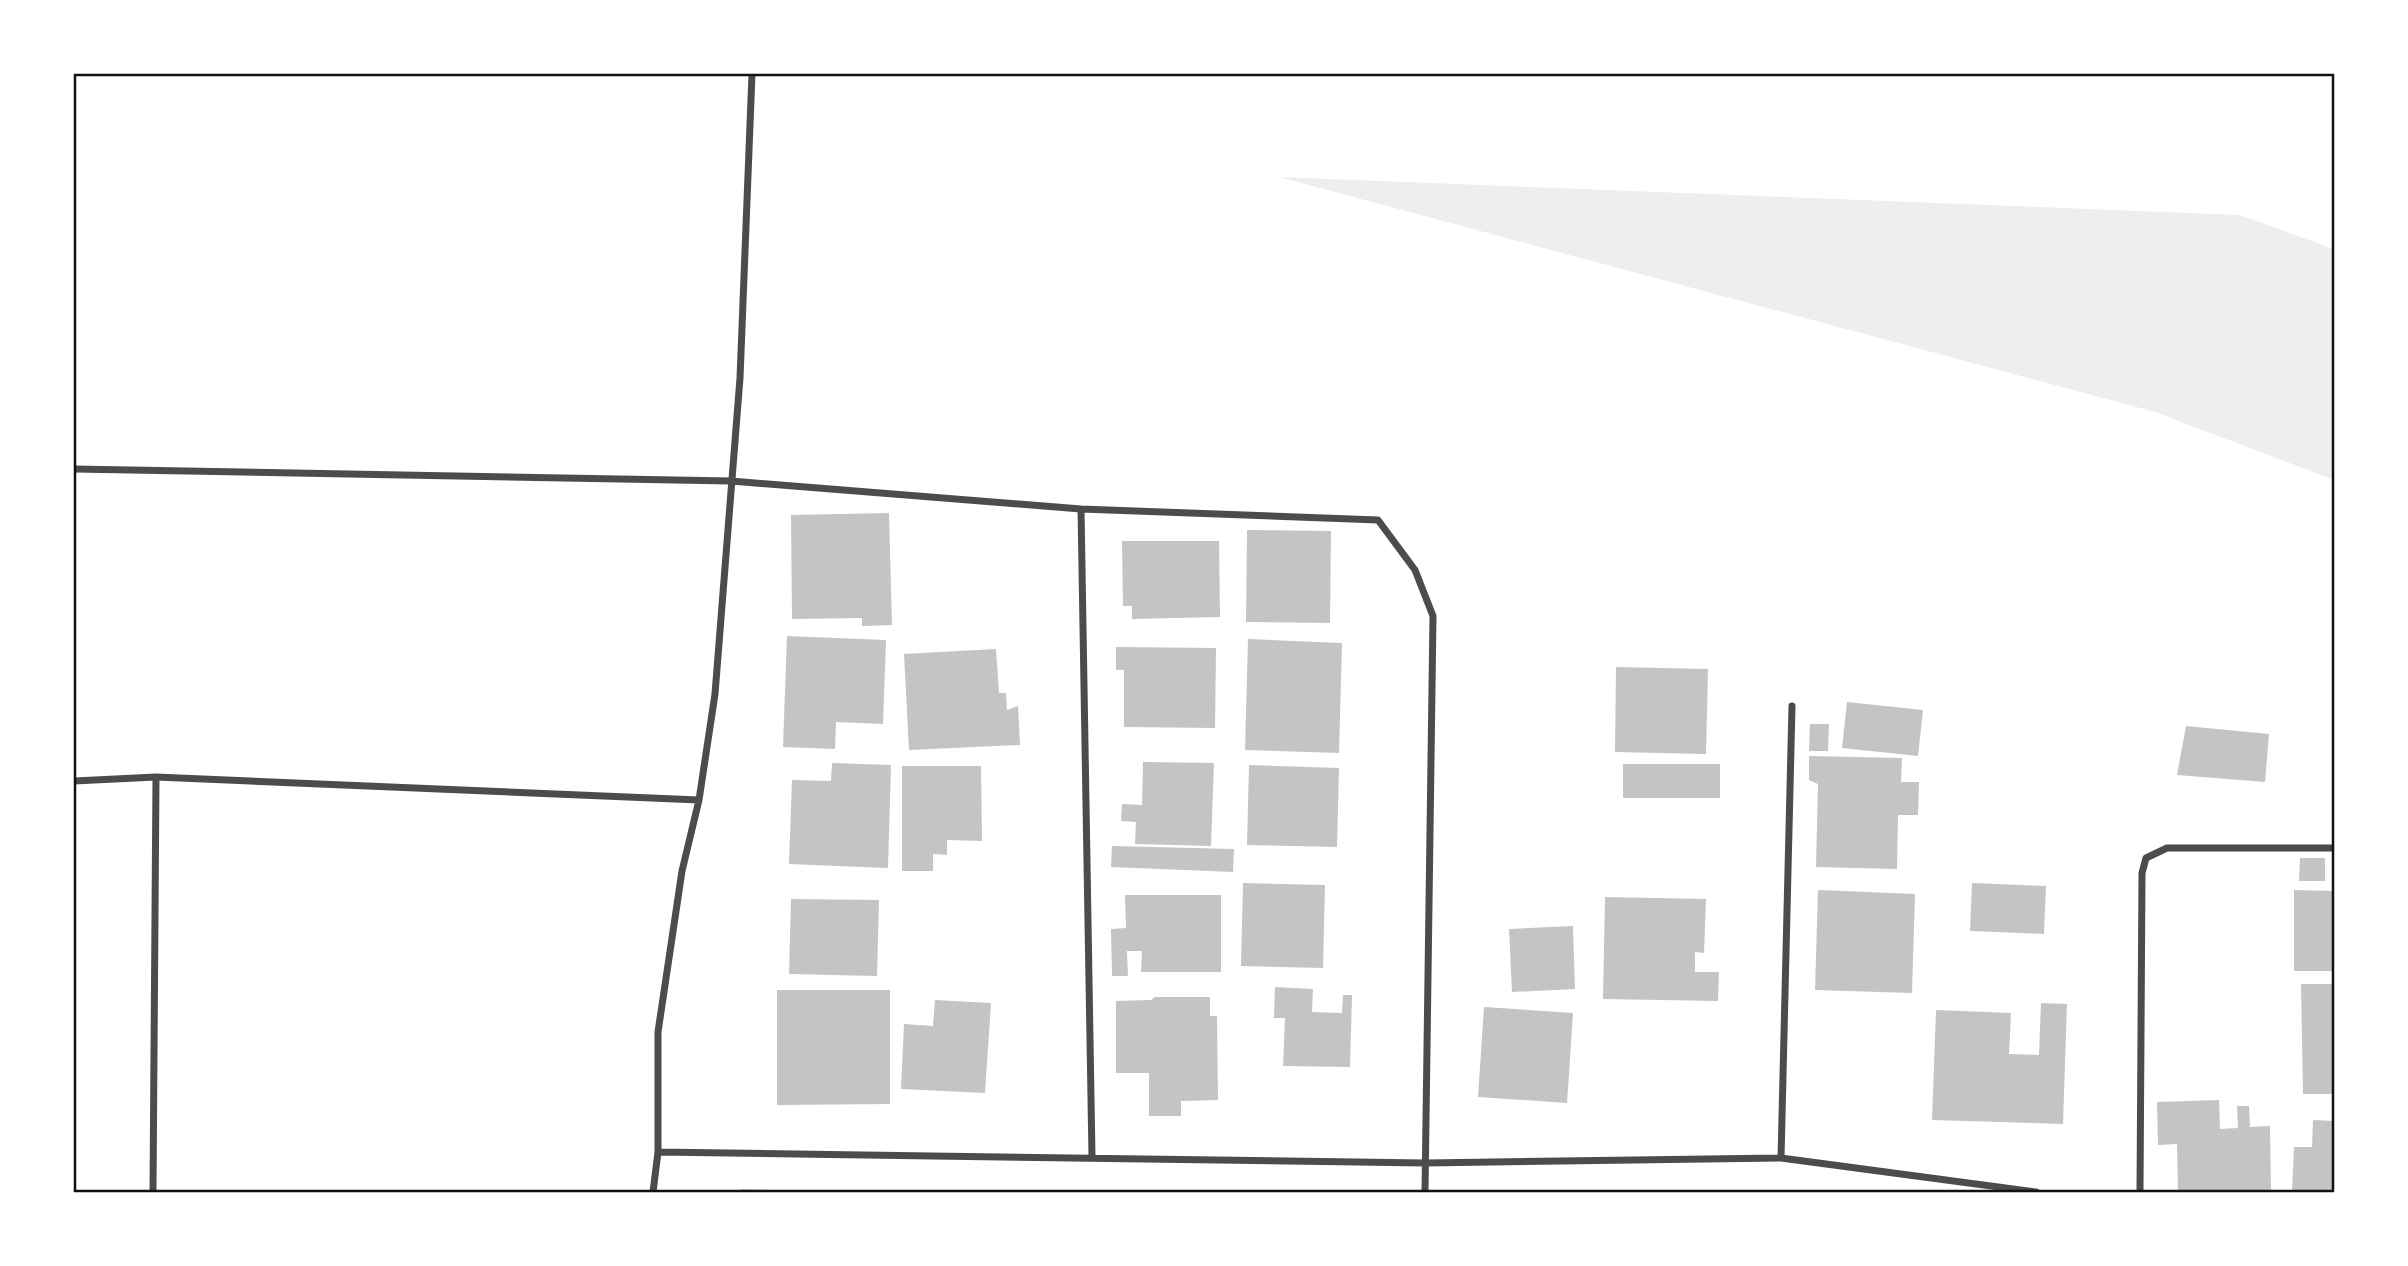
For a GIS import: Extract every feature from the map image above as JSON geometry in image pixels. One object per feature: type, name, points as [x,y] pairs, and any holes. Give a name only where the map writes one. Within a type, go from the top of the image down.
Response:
[{"type":"street","points":[[653,1192],[658,1152],[658,1032],[682,871],[699,800],[715,694],[740,378],[752,74]]},
{"type":"street","points":[[74,469],[732,481],[1081,509],[1378,520],[1415,570],[1433,615],[1425,1192]]},
{"type":"street","points":[[1081,509],[1092,1157]]},
{"type":"street","points":[[1781,1158],[1792,706]]},
{"type":"street","points":[[74,781],[156,777],[699,800]]},
{"type":"street","points":[[153,1192],[156,777]]},
{"type":"street","points":[[2140,1192],[2142,873],[2146,858],[2167,848],[2334,848]]},
{"type":"street","points":[[658,1152],[1425,1163],[1781,1158],[2036,1192]]},
{"type":"shaded area","points":[[1279,177],[2240,215],[2334,249],[2334,480],[2155,412]]},
{"type":"building","points":[[889,513],[892,625],[862,626],[862,618],[792,619],[791,515]]},
{"type":"building","points":[[1247,530],[1331,531],[1330,623],[1246,622]]},
{"type":"building","points":[[1122,541],[1219,541],[1220,617],[1132,619],[1132,606],[1123,606]]},
{"type":"building","points":[[787,636],[886,640],[883,724],[836,722],[835,749],[783,747]]},
{"type":"building","points":[[1248,639],[1342,643],[1339,753],[1245,750]]},
{"type":"building","points":[[1116,647],[1216,648],[1215,728],[1124,727],[1124,670],[1116,670]]},
{"type":"building","points":[[996,649],[999,693],[1006,693],[1007,710],[1018,706],[1020,745],[909,750],[904,654]]},
{"type":"building","points":[[1616,667],[1708,669],[1706,754],[1615,752]]},
{"type":"building","points":[[1847,702],[1923,710],[1918,756],[1842,748]]},
{"type":"building","points":[[1810,724],[1829,724],[1828,751],[1809,751]]},
{"type":"building","points":[[2186,726],[2269,734],[2265,782],[2177,775]]},
{"type":"building","points":[[1809,756],[1902,758],[1901,782],[1919,782],[1918,815],[1898,815],[1897,869],[1816,867],[1818,784],[1809,780]]},
{"type":"building","points":[[1143,762],[1214,763],[1211,846],[1135,844],[1136,822],[1121,821],[1122,804],[1142,805]]},
{"type":"building","points":[[832,763],[891,765],[888,868],[789,864],[792,780],[831,781]]},
{"type":"building","points":[[1623,764],[1720,764],[1720,798],[1623,798]]},
{"type":"building","points":[[1249,765],[1339,768],[1337,847],[1247,845]]},
{"type":"building","points":[[902,766],[981,766],[982,841],[947,840],[947,855],[933,854],[933,871],[902,871]]},
{"type":"building","points":[[1112,846],[1234,849],[1233,872],[1111,867]]},
{"type":"building","points":[[2300,858],[2325,858],[2325,881],[2299,881]]},
{"type":"building","points":[[1243,883],[1325,885],[1323,968],[1241,966]]},
{"type":"building","points":[[1972,883],[2046,886],[2044,934],[1970,931]]},
{"type":"building","points":[[1818,890],[1915,894],[1912,993],[1815,990]]},
{"type":"building","points":[[2294,890],[2334,891],[2334,971],[2294,971]]},
{"type":"building","points":[[1125,895],[1221,895],[1221,972],[1141,972],[1142,951],[1127,951],[1128,976],[1112,976],[1111,929],[1126,928]]},
{"type":"building","points":[[1605,897],[1706,899],[1704,953],[1695,952],[1695,972],[1719,972],[1718,1001],[1603,999]]},
{"type":"building","points":[[791,899],[879,900],[877,976],[789,974]]},
{"type":"building","points":[[1573,926],[1575,989],[1512,992],[1509,929]]},
{"type":"building","points":[[2301,984],[2334,984],[2334,1094],[2303,1094]]},
{"type":"building","points":[[1275,987],[1313,989],[1312,1012],[1342,1013],[1343,995],[1352,995],[1350,1067],[1283,1066],[1285,1018],[1274,1018]]},
{"type":"building","points":[[777,990],[890,990],[890,1104],[777,1105]]},
{"type":"building","points":[[1155,997],[1210,997],[1210,1016],[1217,1016],[1218,1100],[1181,1101],[1181,1116],[1149,1116],[1149,1073],[1116,1073],[1116,1001],[1151,1000]]},
{"type":"building","points":[[935,1000],[991,1003],[985,1093],[901,1089],[904,1024],[933,1026]]},
{"type":"building","points":[[2041,1003],[2067,1004],[2063,1124],[1932,1120],[1936,1010],[2011,1013],[2009,1054],[2039,1055]]},
{"type":"building","points":[[1484,1007],[1573,1013],[1567,1103],[1478,1097]]},
{"type":"building","points":[[2219,1100],[2220,1129],[2238,1128],[2237,1106],[2249,1106],[2250,1127],[2270,1126],[2271,1192],[2178,1192],[2177,1144],[2158,1145],[2157,1102]]},
{"type":"building","points":[[2313,1120],[2334,1121],[2334,1192],[2292,1192],[2294,1147],[2312,1147]]},
{"type":"building","points":[[741,1189],[776,1190],[776,1192],[741,1192]]}]
